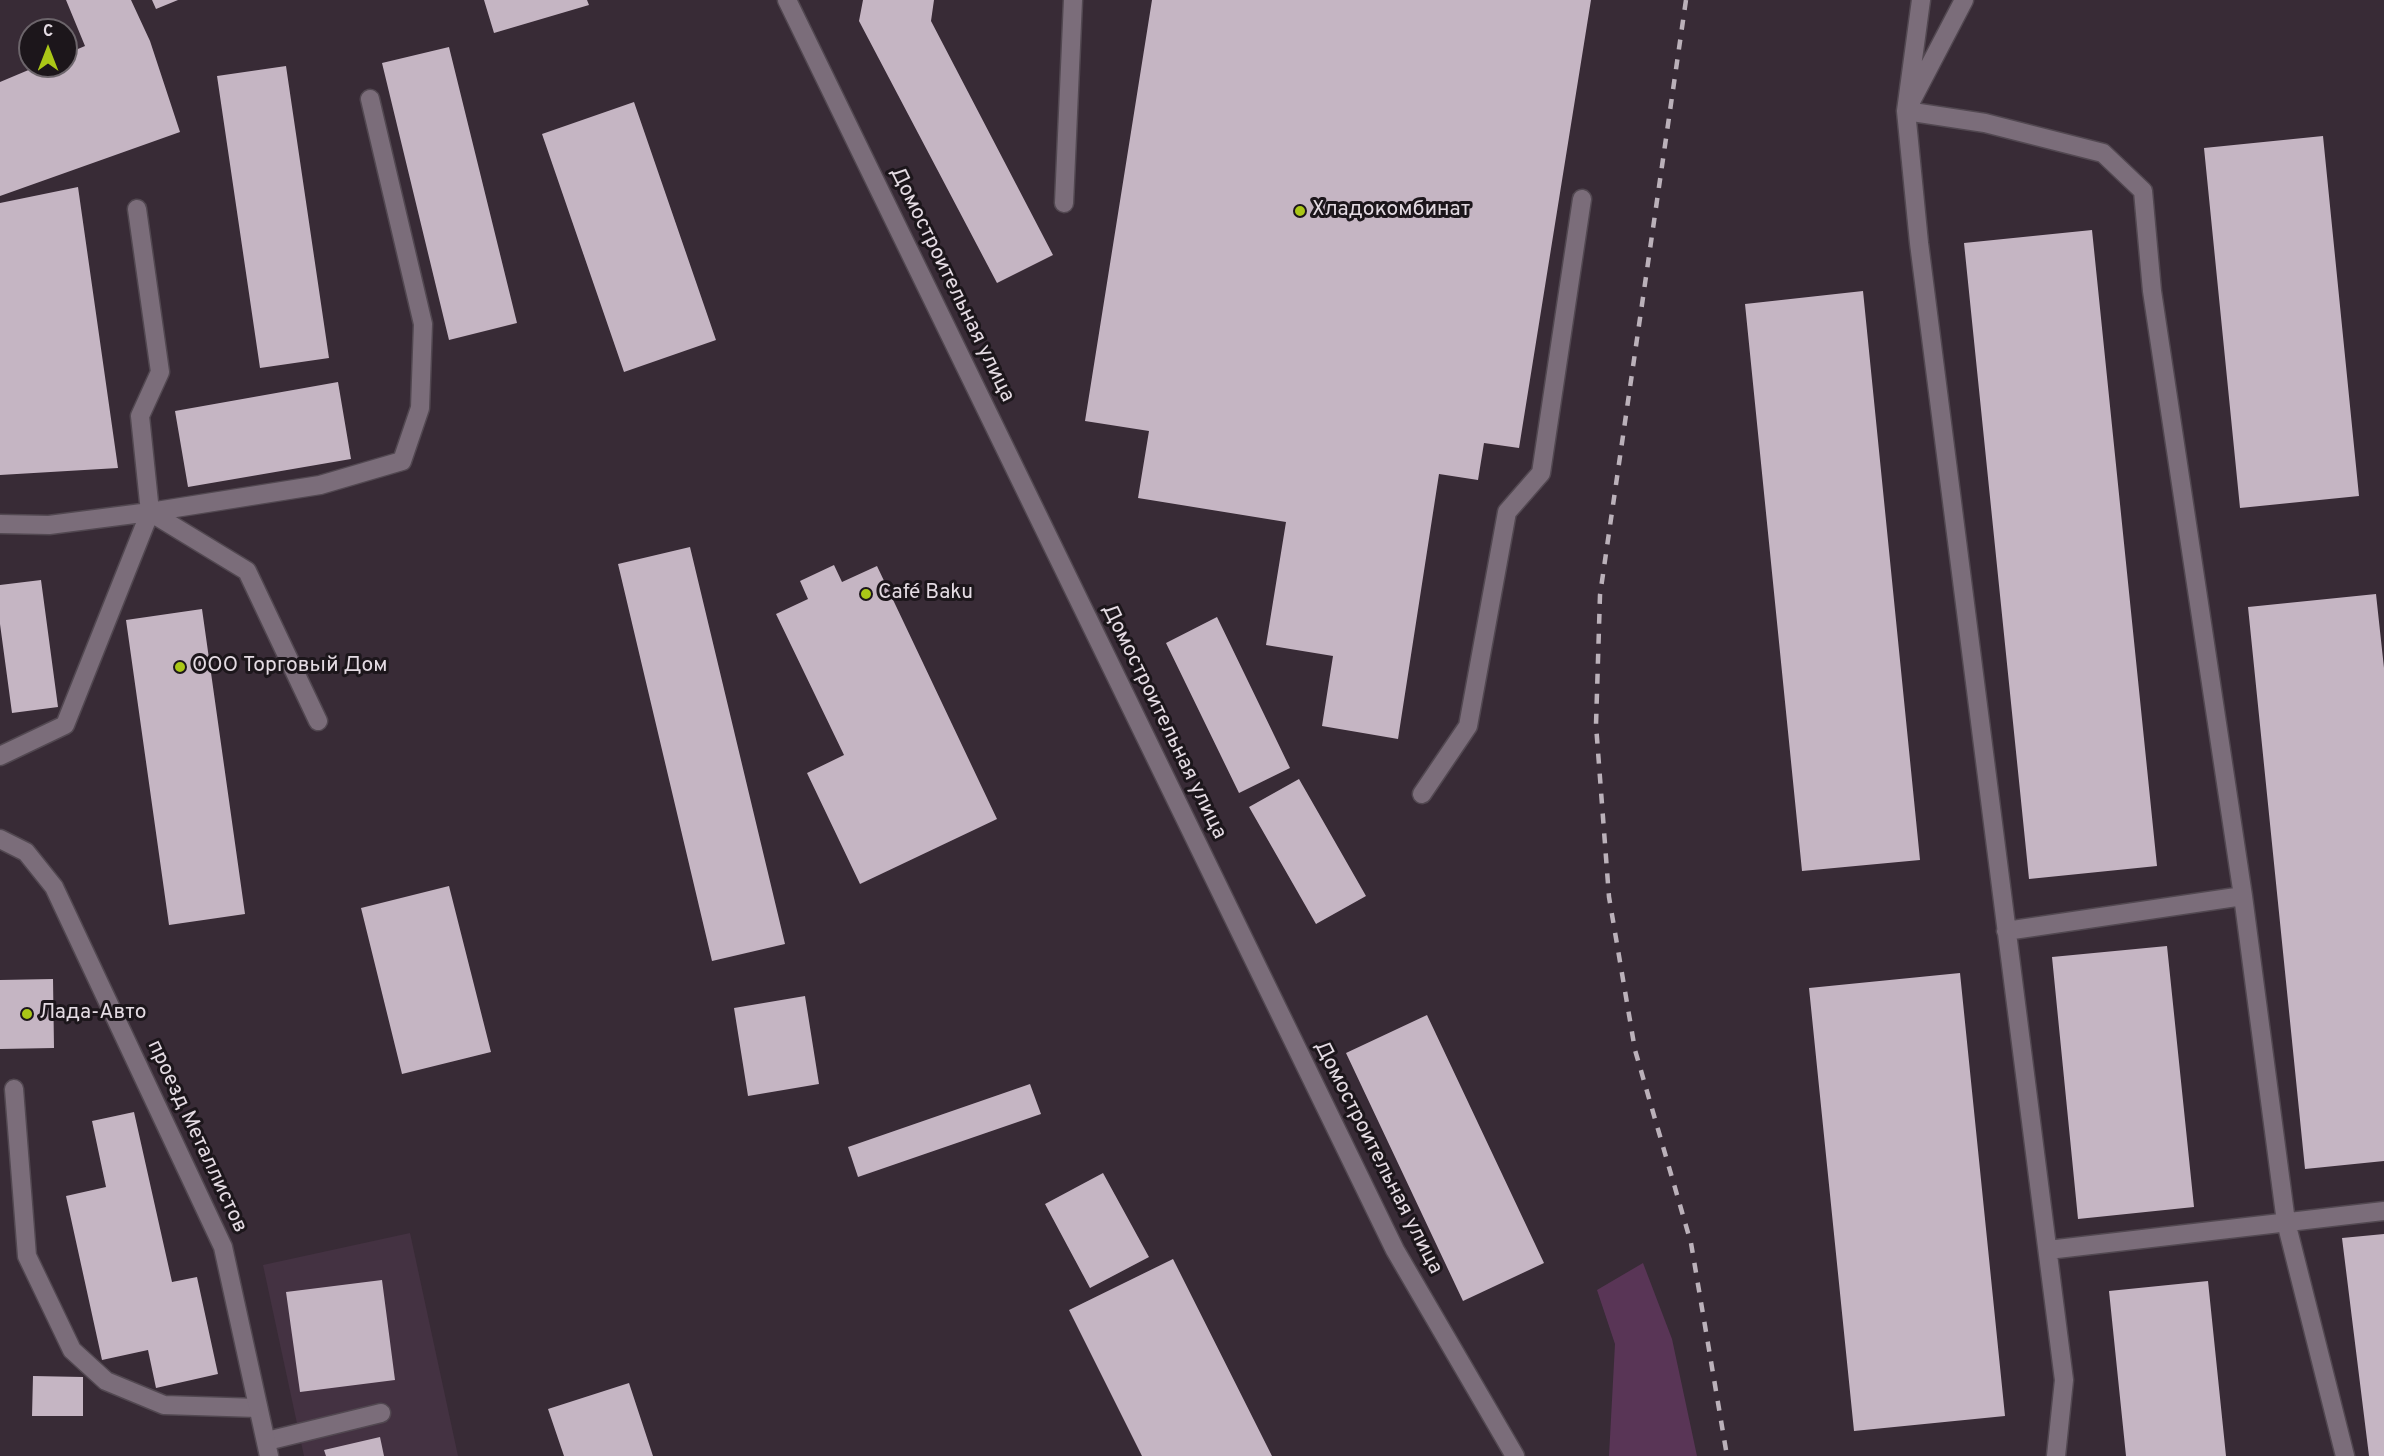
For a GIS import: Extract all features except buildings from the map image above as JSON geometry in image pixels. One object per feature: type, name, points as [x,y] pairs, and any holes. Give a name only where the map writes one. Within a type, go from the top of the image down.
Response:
[{"type":"street","name":"Домостроительная улица","points":[[787,0],[1395,1250],[1515,1456]]},
{"type":"street","points":[[1064,203],[1073,0]]},
{"type":"street","points":[[1921,0],[1906,111],[1919,243],[2064,1380],[2056,1456]]},
{"type":"street","points":[[1906,111],[1964,0]]},
{"type":"street","points":[[0,524],[49,525],[150,512],[320,485],[402,461],[420,408],[423,324],[370,99]]},
{"type":"street","points":[[1906,111],[1984,123],[2103,153],[2143,191],[2152,291],[2243,896],[2286,1222],[2345,1456]]},
{"type":"street","points":[[1422,794],[1468,726],[1507,512],[1542,473],[1582,199]]},
{"type":"street","points":[[0,756],[65,725],[150,512],[140,416],[160,372],[137,209]]},
{"type":"street","points":[[150,512],[247,571],[318,721]]},
{"type":"street","name":"проезд Металлистов","points":[[0,839],[26,852],[54,887],[223,1247],[268,1449]]},
{"type":"street","points":[[2006,931],[2243,896]]},
{"type":"street","points":[[14,1089],[27,1256],[72,1350],[106,1382],[164,1405],[258,1408]]},
{"type":"street","points":[[2048,1250],[2384,1211]]},
{"type":"street","points":[[268,1449],[381,1413]]},
{"type":"shaded area","points":[[410,1233],[458,1456],[304,1456],[263,1265]]},
{"type":"shaded area","points":[[1643,1263],[1672,1339],[1697,1456],[1609,1456],[1615,1344],[1597,1290]]},
{"type":"railway","points":[[1686,0],[1600,595],[1596,725],[1609,897],[1635,1050],[1691,1243],[1727,1456]]},
{"type":"place","name":"Хладокомбинат","points":[[1300,211]]},
{"type":"place","name":"Café Baku","points":[[866,594]]},
{"type":"place","name":"ООО Торговый Дом","points":[[180,667]]},
{"type":"place","name":"Лада-Авто","points":[[27,1014]]}]
